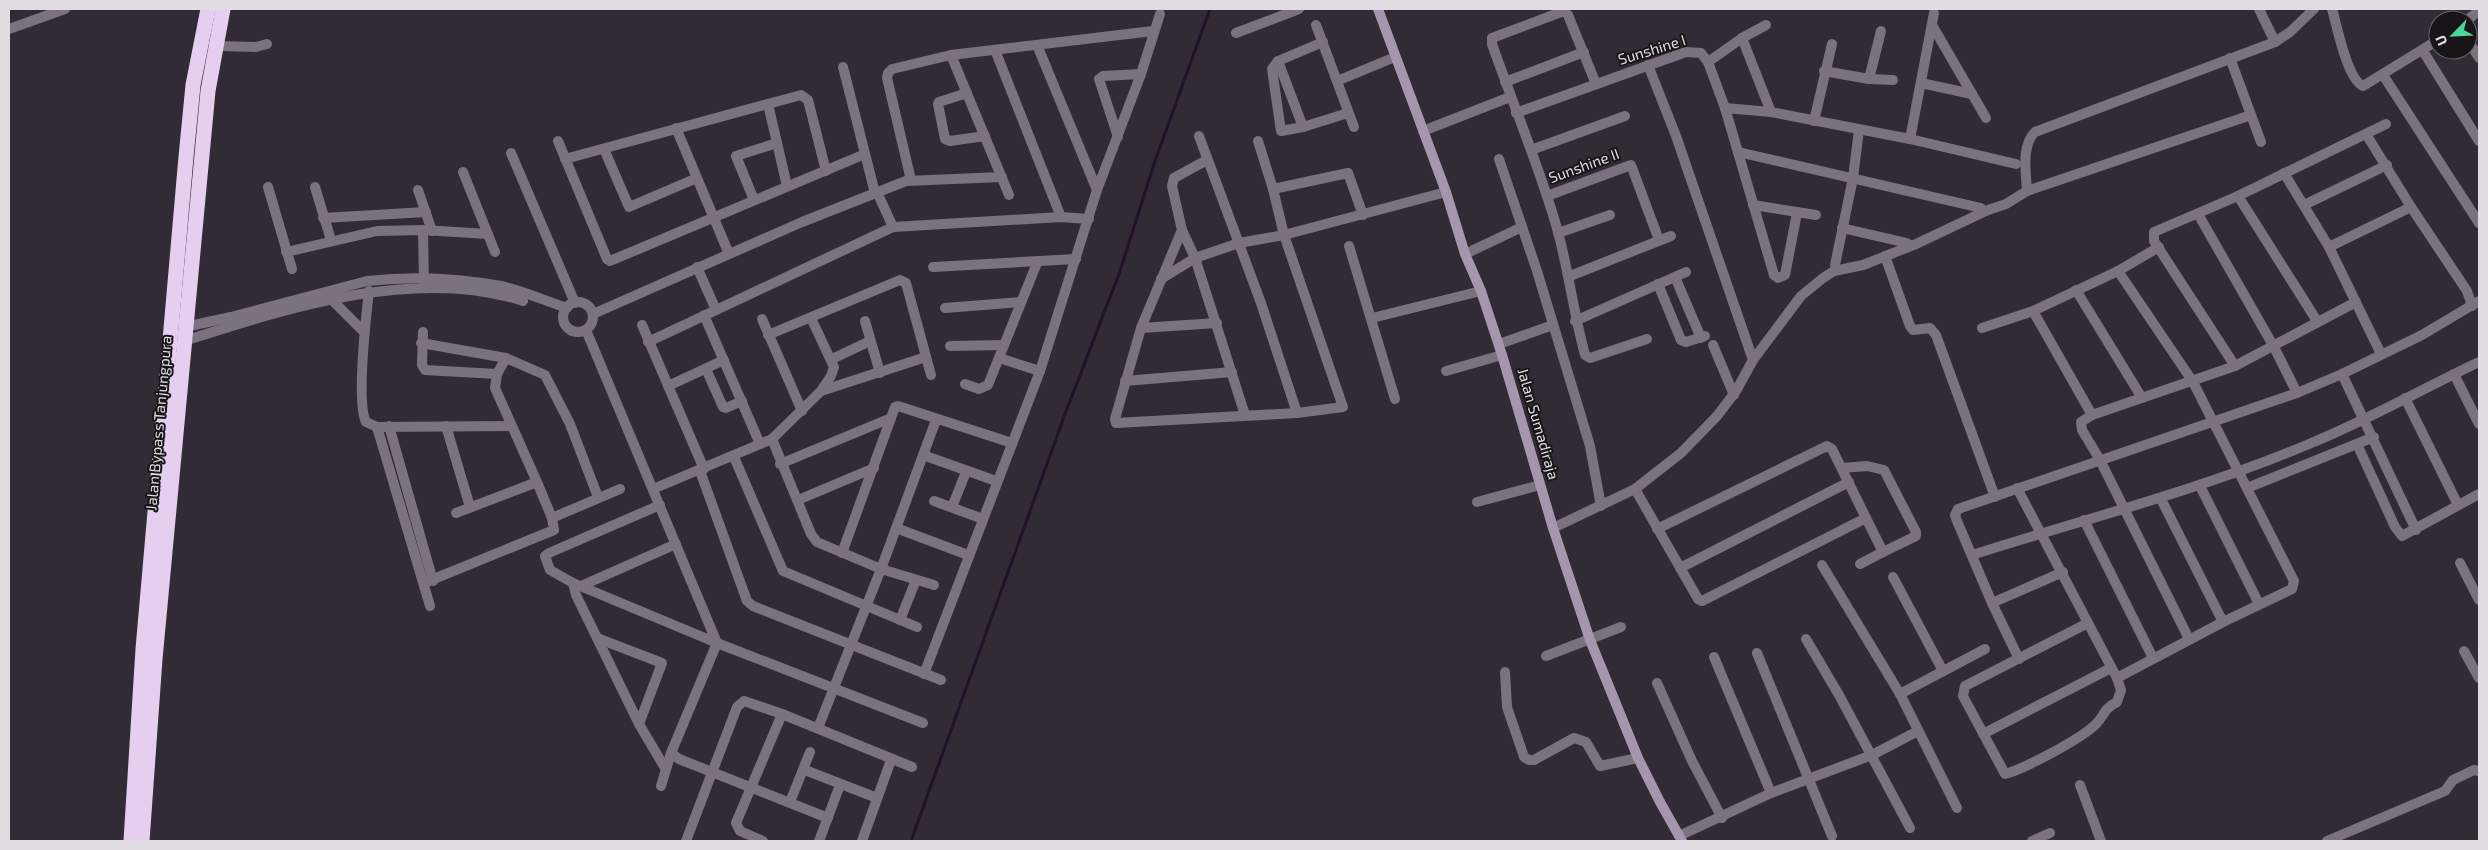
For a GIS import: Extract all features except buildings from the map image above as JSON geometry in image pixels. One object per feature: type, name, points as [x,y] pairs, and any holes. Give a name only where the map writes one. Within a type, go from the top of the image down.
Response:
[{"type":"highway","name":"Jalan Bypass Tanjungpura","points":[[131,841],[143,649],[190,112],[193,85],[208,9]]},
{"type":"highway","name":"Jalan Bypass Tanjungpura","points":[[142,841],[155,659],[184,334],[208,91],[223,9]]},
{"type":"street","points":[[1236,33],[1299,9]]},
{"type":"street","name":"Jalan Sumadiraja","points":[[1378,9],[1446,192],[1465,254],[1481,291],[1499,344],[1553,528],[1590,640],[1638,758],[1680,839]]},
{"type":"street","points":[[2259,9],[2275,42]]},
{"type":"street","points":[[2332,9],[2355,80],[2363,86],[2428,47]]},
{"type":"street","points":[[9,29],[58,10]]},
{"type":"street","points":[[2027,191],[2026,156],[2029,138],[2035,132],[2275,42],[2290,32],[2310,10]]},
{"type":"street","points":[[1596,84],[1584,52],[1564,11],[1495,36],[1492,40],[1510,98],[1532,150],[1547,196],[1570,276],[1575,321],[1587,358],[1646,339]]},
{"type":"street","points":[[1910,139],[1934,12]]},
{"type":"street","points":[[924,674],[996,481],[1040,371],[1089,219],[1096,190],[1141,74],[1153,31],[1160,14]]},
{"type":"street","points":[[1316,25],[1354,127]]},
{"type":"street","points":[[1766,25],[1742,38],[1708,62],[1725,108],[1774,274],[1778,278],[1785,275],[1797,213]]},
{"type":"street","points":[[1932,26],[1986,118]]},
{"type":"street","points":[[911,180],[888,72],[951,55],[1153,31]]},
{"type":"street","points":[[1869,79],[1881,31]]},
{"type":"street","points":[[1742,38],[1771,112]]},
{"type":"street","points":[[1323,42],[1278,61],[1271,74],[1281,132],[1348,113]]},
{"type":"street","points":[[215,46],[256,47],[267,44]]},
{"type":"street","points":[[1814,121],[1824,71],[1832,44]]},
{"type":"street","points":[[1037,45],[1096,190]]},
{"type":"street","points":[[995,50],[1062,217]]},
{"type":"street","points":[[2423,51],[2479,141]]},
{"type":"street","points":[[1505,82],[1584,52]]},
{"type":"street","name":"Sunshine I","points":[[1516,113],[1686,52],[1701,53],[1708,62]]},
{"type":"street","points":[[951,55],[1009,195]]},
{"type":"street","points":[[1337,81],[1395,57]]},
{"type":"street","points":[[2230,58],[2261,142]]},
{"type":"street","points":[[1278,61],[1304,127]]},
{"type":"street","points":[[1648,65],[1676,136],[1753,360]]},
{"type":"street","points":[[843,68],[876,193],[893,227]]},
{"type":"street","points":[[1824,71],[1869,79],[1893,80]]},
{"type":"street","points":[[1118,137],[1098,83],[1099,79],[1103,76],[1141,74]]},
{"type":"street","points":[[2383,75],[2479,224]]},
{"type":"street","points":[[1921,83],[1972,94]]},
{"type":"street","points":[[967,93],[939,102],[945,139],[950,141],[985,136]]},
{"type":"street","points":[[565,158],[801,95],[805,96],[826,171]]},
{"type":"street","points":[[1423,131],[1510,98]]},
{"type":"street","points":[[768,104],[787,186]]},
{"type":"street","points":[[1725,108],[1771,112],[1910,139],[2016,164]]},
{"type":"street","points":[[1553,528],[1635,489],[1681,452],[1717,416],[1734,395],[1753,360],[1801,296],[1834,271],[1863,265],[1885,256],[1988,210],[2006,204],[2027,191],[2251,115]]},
{"type":"street","points":[[1532,150],[1625,116]]},
{"type":"street","points":[[2235,366],[2159,247],[2153,237],[2154,232],[2238,196],[2386,124]]},
{"type":"street","points":[[676,128],[729,254]]},
{"type":"street","points":[[1835,265],[1853,178],[1859,130]]},
{"type":"street","points":[[2019,659],[1992,603],[1955,515],[1958,509],[2297,393],[2342,374],[2422,335],[2476,304],[2411,207],[2366,134]]},
{"type":"street","points":[[1199,136],[1239,242],[1297,413]]},
{"type":"street","points":[[558,141],[608,260],[865,154]]},
{"type":"street","points":[[1182,230],[1141,328],[1115,419],[1118,424],[1297,413],[1341,408],[1344,405],[1284,235],[1273,189],[1258,142]]},
{"type":"street","points":[[754,200],[736,156],[777,143]]},
{"type":"street","points":[[604,149],[629,207],[697,178]]},
{"type":"street","points":[[1738,152],[1981,208]]},
{"type":"street","points":[[184,334],[231,317],[368,281],[424,282],[502,294],[569,308],[588,306],[593,314],[592,323],[586,330],[572,330],[565,324],[569,308],[511,153]]},
{"type":"street","points":[[1499,159],[1590,446],[1600,506]]},
{"type":"street","points":[[1207,160],[1174,178],[1172,182],[1182,230],[1195,258],[1245,415]]},
{"type":"street","name":"Sunshine II","points":[[1547,196],[1631,165],[1660,240]]},
{"type":"street","points":[[2304,205],[2387,166]]},
{"type":"street","points":[[463,172],[495,252]]},
{"type":"street","points":[[1273,189],[1348,173],[1363,215]]},
{"type":"street","points":[[2284,173],[2329,246],[2382,354]]},
{"type":"street","points":[[593,314],[698,267],[911,180],[1002,177]]},
{"type":"street","points":[[315,187],[331,240]]},
{"type":"street","points":[[268,188],[292,270]]},
{"type":"street","points":[[418,190],[426,212],[427,230],[424,282]]},
{"type":"street","points":[[1161,279],[1195,258],[1239,242],[1284,235],[1446,192]]},
{"type":"street","points":[[2238,196],[2317,321]]},
{"type":"street","points":[[1753,205],[1816,216]]},
{"type":"street","points":[[2329,246],[2411,207]]},
{"type":"street","points":[[323,218],[426,212]]},
{"type":"street","points":[[2198,214],[2274,347],[2297,393]]},
{"type":"street","points":[[1558,233],[1610,215]]},
{"type":"street","points":[[648,342],[893,227],[1062,217],[1089,219]]},
{"type":"street","points":[[1465,254],[1522,227]]},
{"type":"street","points":[[1842,228],[1907,243]]},
{"type":"street","points":[[286,252],[331,240],[377,231],[427,230],[488,234]]},
{"type":"street","points":[[1570,276],[1671,236]]},
{"type":"street","points":[[1349,246],[1396,400]]},
{"type":"street","points":[[1982,328],[2033,311],[2118,270],[2159,247]]},
{"type":"street","points":[[1885,256],[1910,326],[1914,330],[1930,328],[1936,335],[1995,497]]},
{"type":"street","points":[[933,267],[1076,260]]},
{"type":"street","points":[[965,384],[979,388],[988,385],[1037,262]]},
{"type":"street","points":[[698,267],[716,310]]},
{"type":"street","points":[[2117,678],[2189,639],[2292,589],[2294,581],[2238,472],[2214,420],[2193,382],[2118,270]]},
{"type":"street","points":[[1575,321],[1686,272]]},
{"type":"street","points":[[1658,284],[1681,340],[1686,342],[1703,337],[1675,277]]},
{"type":"street","points":[[768,336],[898,280],[903,281],[906,283],[931,374]]},
{"type":"street","points":[[184,334],[233,325],[369,291],[424,282]]},
{"type":"street","points":[[2076,290],[2142,398]]},
{"type":"street","points":[[326,291],[331,301],[364,332]]},
{"type":"street","points":[[369,291],[364,332],[363,417],[370,425],[377,427],[511,426]]},
{"type":"street","points":[[1372,318],[1481,291]]},
{"type":"street","points":[[945,308],[1020,302]]},
{"type":"street","points":[[2189,639],[2100,460],[2082,430],[2082,419],[2235,366],[2356,302]]},
{"type":"street","points":[[2033,311],[2092,415]]},
{"type":"street","points":[[704,316],[760,444]]},
{"type":"street","points":[[653,489],[734,457],[772,439],[821,391],[833,372],[832,359],[811,318]]},
{"type":"street","points":[[762,319],[802,410]]},
{"type":"street","points":[[865,320],[880,373]]},
{"type":"street","points":[[1141,328],[1217,323]]},
{"type":"street","points":[[1499,344],[1553,325]]},
{"type":"street","points":[[642,326],[702,470],[747,601],[753,606],[850,646],[941,680]]},
{"type":"street","points":[[586,330],[717,643],[665,768],[661,786]]},
{"type":"street","points":[[497,374],[425,370],[422,365],[422,338],[506,358],[542,373],[547,378],[570,424],[598,497]]},
{"type":"street","points":[[832,359],[870,341]]},
{"type":"street","points":[[950,346],[1004,345]]},
{"type":"street","points":[[1713,345],[1734,395]]},
{"type":"street","points":[[1446,371],[1502,355]]},
{"type":"street","points":[[821,391],[926,357]]},
{"type":"street","points":[[429,582],[551,533],[554,530],[552,518],[495,388],[497,374],[506,358]]},
{"type":"street","points":[[999,358],[1040,371]]},
{"type":"street","points":[[668,386],[724,360]]},
{"type":"street","points":[[1972,555],[2084,520],[2125,510],[2238,472],[2366,420],[2405,398],[2479,362]]},
{"type":"street","points":[[706,369],[723,407],[726,408],[742,401]]},
{"type":"street","points":[[1125,381],[1232,372]]},
{"type":"street","points":[[2342,374],[2366,420],[2416,530]]},
{"type":"street","points":[[2454,374],[2479,424]]},
{"type":"street","points":[[2405,398],[2458,505]]},
{"type":"street","points":[[842,553],[895,407],[898,406],[936,420],[1012,442]]},
{"type":"street","points":[[780,464],[891,418]]},
{"type":"street","points":[[818,728],[867,606],[936,420]]},
{"type":"street","points":[[389,426],[411,499],[429,582],[430,606]]},
{"type":"street","points":[[446,426],[470,507]]},
{"type":"street","points":[[377,427],[400,502],[429,582]]},
{"type":"street","points":[[2247,488],[2374,437]]},
{"type":"street","points":[[772,439],[780,464],[814,538],[842,553],[881,569],[934,585]]},
{"type":"street","points":[[2356,444],[2397,532],[2402,536],[2479,494]]},
{"type":"street","points":[[1657,529],[1827,446],[1832,449],[1883,552]]},
{"type":"street","points":[[922,455],[996,481]]},
{"type":"street","points":[[734,457],[783,571],[917,627]]},
{"type":"street","points":[[1842,468],[1867,466],[1884,470],[1916,532],[1916,536],[1860,564]]},
{"type":"street","points":[[798,500],[874,468]]},
{"type":"street","points":[[952,507],[966,472]]},
{"type":"street","points":[[456,513],[537,482]]},
{"type":"street","points":[[1680,568],[1849,482]]},
{"type":"street","points":[[1477,502],[1540,485]]},
{"type":"street","points":[[2200,486],[2259,604]]},
{"type":"street","points":[[2017,488],[2063,572],[2117,678],[2120,696],[2117,702],[2102,714],[2097,723],[2071,740],[2009,773],[2002,772],[1962,691],[1965,686],[2088,623]]},
{"type":"street","points":[[552,518],[620,489]]},
{"type":"street","points":[[1635,489],[1698,599],[1706,601],[1866,518]]},
{"type":"street","points":[[2161,498],[2223,622]]},
{"type":"street","points":[[400,502],[411,499]]},
{"type":"street","points":[[934,502],[983,519]]},
{"type":"street","points":[[660,506],[548,553],[545,560],[550,570],[577,584],[717,643],[923,723]]},
{"type":"street","points":[[2084,520],[2153,658]]},
{"type":"street","points":[[896,528],[968,555]]},
{"type":"street","points":[[577,584],[676,544]]},
{"type":"street","points":[[2460,563],[2479,600]]},
{"type":"street","points":[[1822,565],[1900,694],[1957,808]]},
{"type":"street","points":[[1992,603],[2063,572]]},
{"type":"street","points":[[1893,577],[1943,670]]},
{"type":"street","points":[[900,620],[916,580]]},
{"type":"street","points":[[577,584],[576,595],[639,724],[665,768]]},
{"type":"street","points":[[1546,656],[1622,627]]},
{"type":"street","points":[[597,638],[662,663],[639,724]]},
{"type":"street","points":[[1806,639],[1872,755],[1910,828]]},
{"type":"street","points":[[1900,694],[1985,648]]},
{"type":"street","points":[[2464,651],[2479,678]]},
{"type":"street","points":[[1757,652],[1832,836]]},
{"type":"street","points":[[1714,657],[1771,793]]},
{"type":"street","points":[[1983,734],[2111,668]]},
{"type":"street","points":[[1505,672],[1507,707],[1524,757],[1534,760],[1574,738],[1586,742],[1600,766],[1613,765],[1638,758]]},
{"type":"street","points":[[1657,683],[1692,762],[1722,818]]},
{"type":"street","points":[[686,841],[740,703],[749,701],[912,767]]},
{"type":"street","points":[[762,841],[737,828],[736,823],[782,714]]},
{"type":"street","points":[[1680,839],[1771,793],[1872,755],[1918,731]]},
{"type":"street","points":[[790,802],[805,770],[810,752]]},
{"type":"street","points":[[671,753],[678,759],[828,818]]},
{"type":"street","points":[[862,841],[891,760]]},
{"type":"street","points":[[805,770],[877,798]]},
{"type":"street","points":[[2327,841],[2445,791],[2456,778],[2474,770],[2479,772]]},
{"type":"street","points":[[2080,784],[2101,841]]},
{"type":"street","points":[[819,841],[840,785]]},
{"type":"street","points":[[2032,841],[2050,833]]},
{"type":"waterway","points":[[911,841],[1065,414],[1119,274],[1155,161],[1210,9]]}]
